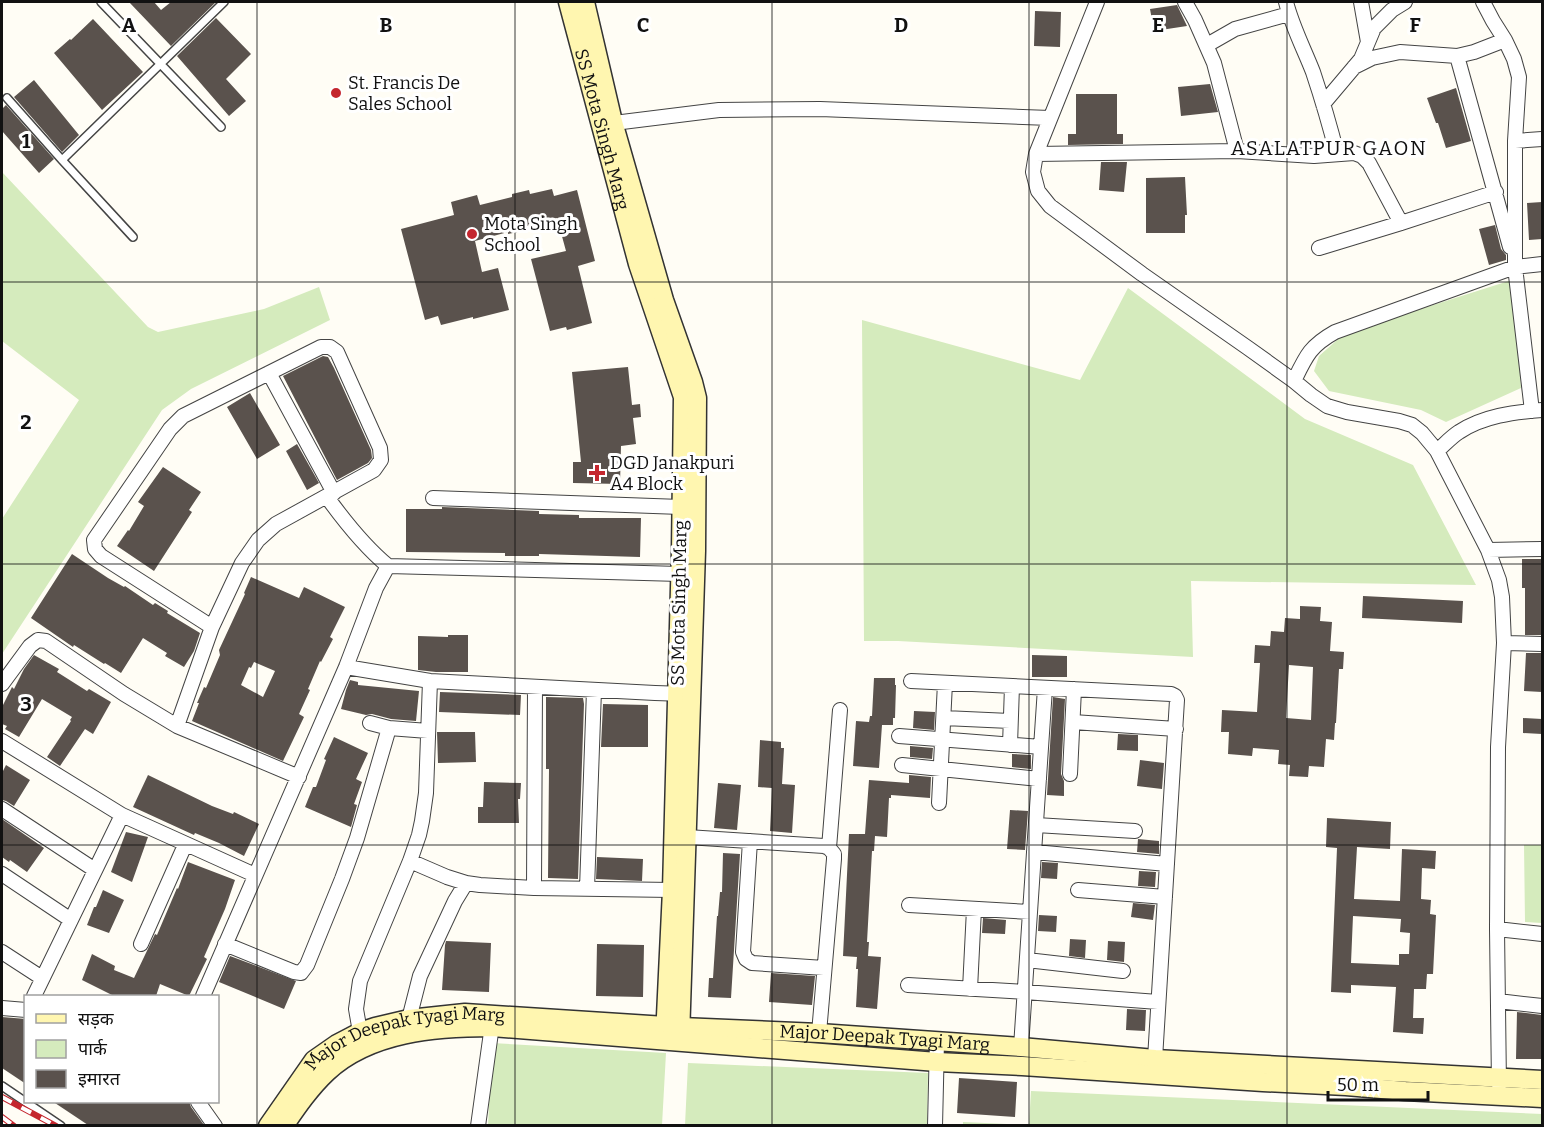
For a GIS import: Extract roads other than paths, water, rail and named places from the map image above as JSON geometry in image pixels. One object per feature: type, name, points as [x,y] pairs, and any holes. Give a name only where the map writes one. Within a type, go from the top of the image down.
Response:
[{"type":"street","name":"SS Mota Singh Marg","points":[[568,2],[697,398],[696,551],[684,694],[672,890],[673,1034]]},
{"type":"street","name":"SS Mota Singh Marg","points":[[585,2],[607,124],[638,264],[682,397],[680,574],[687,837],[673,1034]]},
{"type":"street","points":[[1097,2],[1036,154],[1033,172],[1038,191],[1050,206],[1327,406],[1399,421],[1412,425],[1422,433],[1437,451],[1488,550],[1499,579],[1504,643],[1498,747],[1498,1096]]},
{"type":"street","points":[[1185,2],[1214,63],[1237,151]]},
{"type":"street","points":[[1361,2],[1368,42]]},
{"type":"street","points":[[1323,104],[1361,58],[1374,28],[1392,10],[1406,2]]},
{"type":"street","points":[[1483,2],[1505,40],[1519,77],[1515,141],[1515,267]]},
{"type":"street","points":[[1207,45],[1235,29],[1288,8],[1323,104],[1336,154]]},
{"type":"street","points":[[1354,67],[1372,58],[1400,52],[1457,56],[1505,40]]},
{"type":"street","points":[[1437,451],[1458,432],[1482,420],[1537,411],[1515,267],[1457,56]]},
{"type":"street","points":[[607,124],[718,110],[809,109],[1050,118]]},
{"type":"street","points":[[1515,141],[1542,139]]},
{"type":"street","points":[[1036,154],[1237,151],[1314,156],[1354,153],[1362,156],[1369,163],[1401,223]]},
{"type":"street","points":[[1318,248],[1496,192]]},
{"type":"street","points":[[1294,381],[1306,355],[1320,340],[1335,332],[1515,267],[1542,264]]},
{"type":"street","points":[[177,726],[212,627],[242,562],[258,540],[276,524],[374,470],[381,459],[380,448],[337,352],[330,347],[321,347],[183,416],[171,429],[94,540],[95,549],[101,556],[212,627]]},
{"type":"street","points":[[269,373],[331,495],[356,536],[388,566],[680,574]]},
{"type":"street","points":[[433,498],[681,507]]},
{"type":"street","points":[[1488,550],[1542,549]]},
{"type":"street","points":[[203,995],[346,667],[376,588],[388,566]]},
{"type":"street","points":[[2,684],[30,646],[38,640],[46,641],[124,694],[177,726],[298,777]]},
{"type":"street","points":[[1504,643],[1542,644]]},
{"type":"street","points":[[346,667],[430,681],[684,694]]},
{"type":"street","points":[[360,1032],[356,1009],[360,981],[410,861],[422,821],[426,793],[430,681]]},
{"type":"street","points":[[911,681],[1175,696],[1177,700],[1176,729],[1155,1059]]},
{"type":"street","points":[[939,803],[945,683]]},
{"type":"street","points":[[1010,745],[1012,686]]},
{"type":"street","points":[[534,888],[535,687]]},
{"type":"street","points":[[1021,1047],[1045,688]]},
{"type":"street","points":[[1070,774],[1074,689]]},
{"type":"street","points":[[587,889],[594,690]]},
{"type":"street","points":[[829,848],[840,710]]},
{"type":"street","points":[[944,718],[1010,721]]},
{"type":"street","points":[[1072,722],[1176,729]]},
{"type":"street","points":[[370,723],[388,728],[428,731]]},
{"type":"street","points":[[225,944],[301,973],[307,965],[357,838],[388,728]]},
{"type":"street","points":[[899,736],[1041,747]]},
{"type":"street","points":[[2,741],[122,815],[255,875]]},
{"type":"street","points":[[902,765],[1039,779]]},
{"type":"street","points":[[2,809],[95,870]]},
{"type":"street","points":[[34,995],[122,815]]},
{"type":"street","points":[[1036,825],[1135,831]]},
{"type":"street","points":[[687,837],[824,846],[834,854],[819,1034]]},
{"type":"street","points":[[750,841],[743,952],[746,960],[752,963],[824,968]]},
{"type":"street","points":[[141,944],[185,845]]},
{"type":"street","points":[[1034,852],[1167,864]]},
{"type":"street","points":[[410,861],[466,883],[495,887],[672,890]]},
{"type":"street","points":[[2,874],[71,920]]},
{"type":"street","points":[[409,1019],[420,976],[455,901],[466,883]]},
{"type":"street","points":[[1078,890],[1165,897]]},
{"type":"street","points":[[909,905],[1030,912]]},
{"type":"street","points":[[970,989],[974,909]]},
{"type":"street","points":[[1497,929],[1542,934]]},
{"type":"street","points":[[2,952],[42,978]]},
{"type":"street","points":[[1027,960],[1123,971]]},
{"type":"street","points":[[908,986],[1158,1002]]},
{"type":"street","points":[[1498,1001],[1542,1006]]},
{"type":"street","points":[[2,1008],[24,1010]]},
{"type":"street","name":"Major Deepak Tyagi Marg","points":[[268,1125],[314,1060],[337,1044],[375,1027],[409,1019],[465,1013],[493,1021],[673,1034],[937,1062],[1022,1065],[1206,1079],[1542,1098]]},
{"type":"street","points":[[478,1125],[493,1021]]},
{"type":"street","name":"Major Deepak Tyagi Marg","points":[[284,1125],[328,1071],[362,1049],[385,1040],[418,1032],[493,1021]]},
{"type":"street","name":"Major Deepak Tyagi Marg","points":[[673,1034],[819,1034],[1021,1047],[1155,1059],[1542,1080]]},
{"type":"street","points":[[935,1125],[937,1041]]},
{"type":"street","points":[[199,1103],[215,1125]]},
{"type":"lane","points":[[101,2],[221,127]]},
{"type":"lane","points":[[62,160],[224,2]]},
{"type":"lane","points":[[8,98],[133,237]]},
{"type":"lane","points":[[2,1086],[24,1101]]},
{"type":"lane","points":[[28,1103],[61,1125]]},
{"type":"railway","points":[[2,1097],[56,1126]]},
{"type":"railway","points":[[2,1117],[14,1126]]},
{"type":"place","name":"St. Francis De Sales School","points":[[336,93]]},
{"type":"place","name":"Mota Singh School","points":[[472,234]]},
{"type":"place","name":"DGD Janakpuri A4 Block","points":[[597,473]]},
{"type":"district","name":"ASALATPUR GAON","points":[[1329,148]]}]
